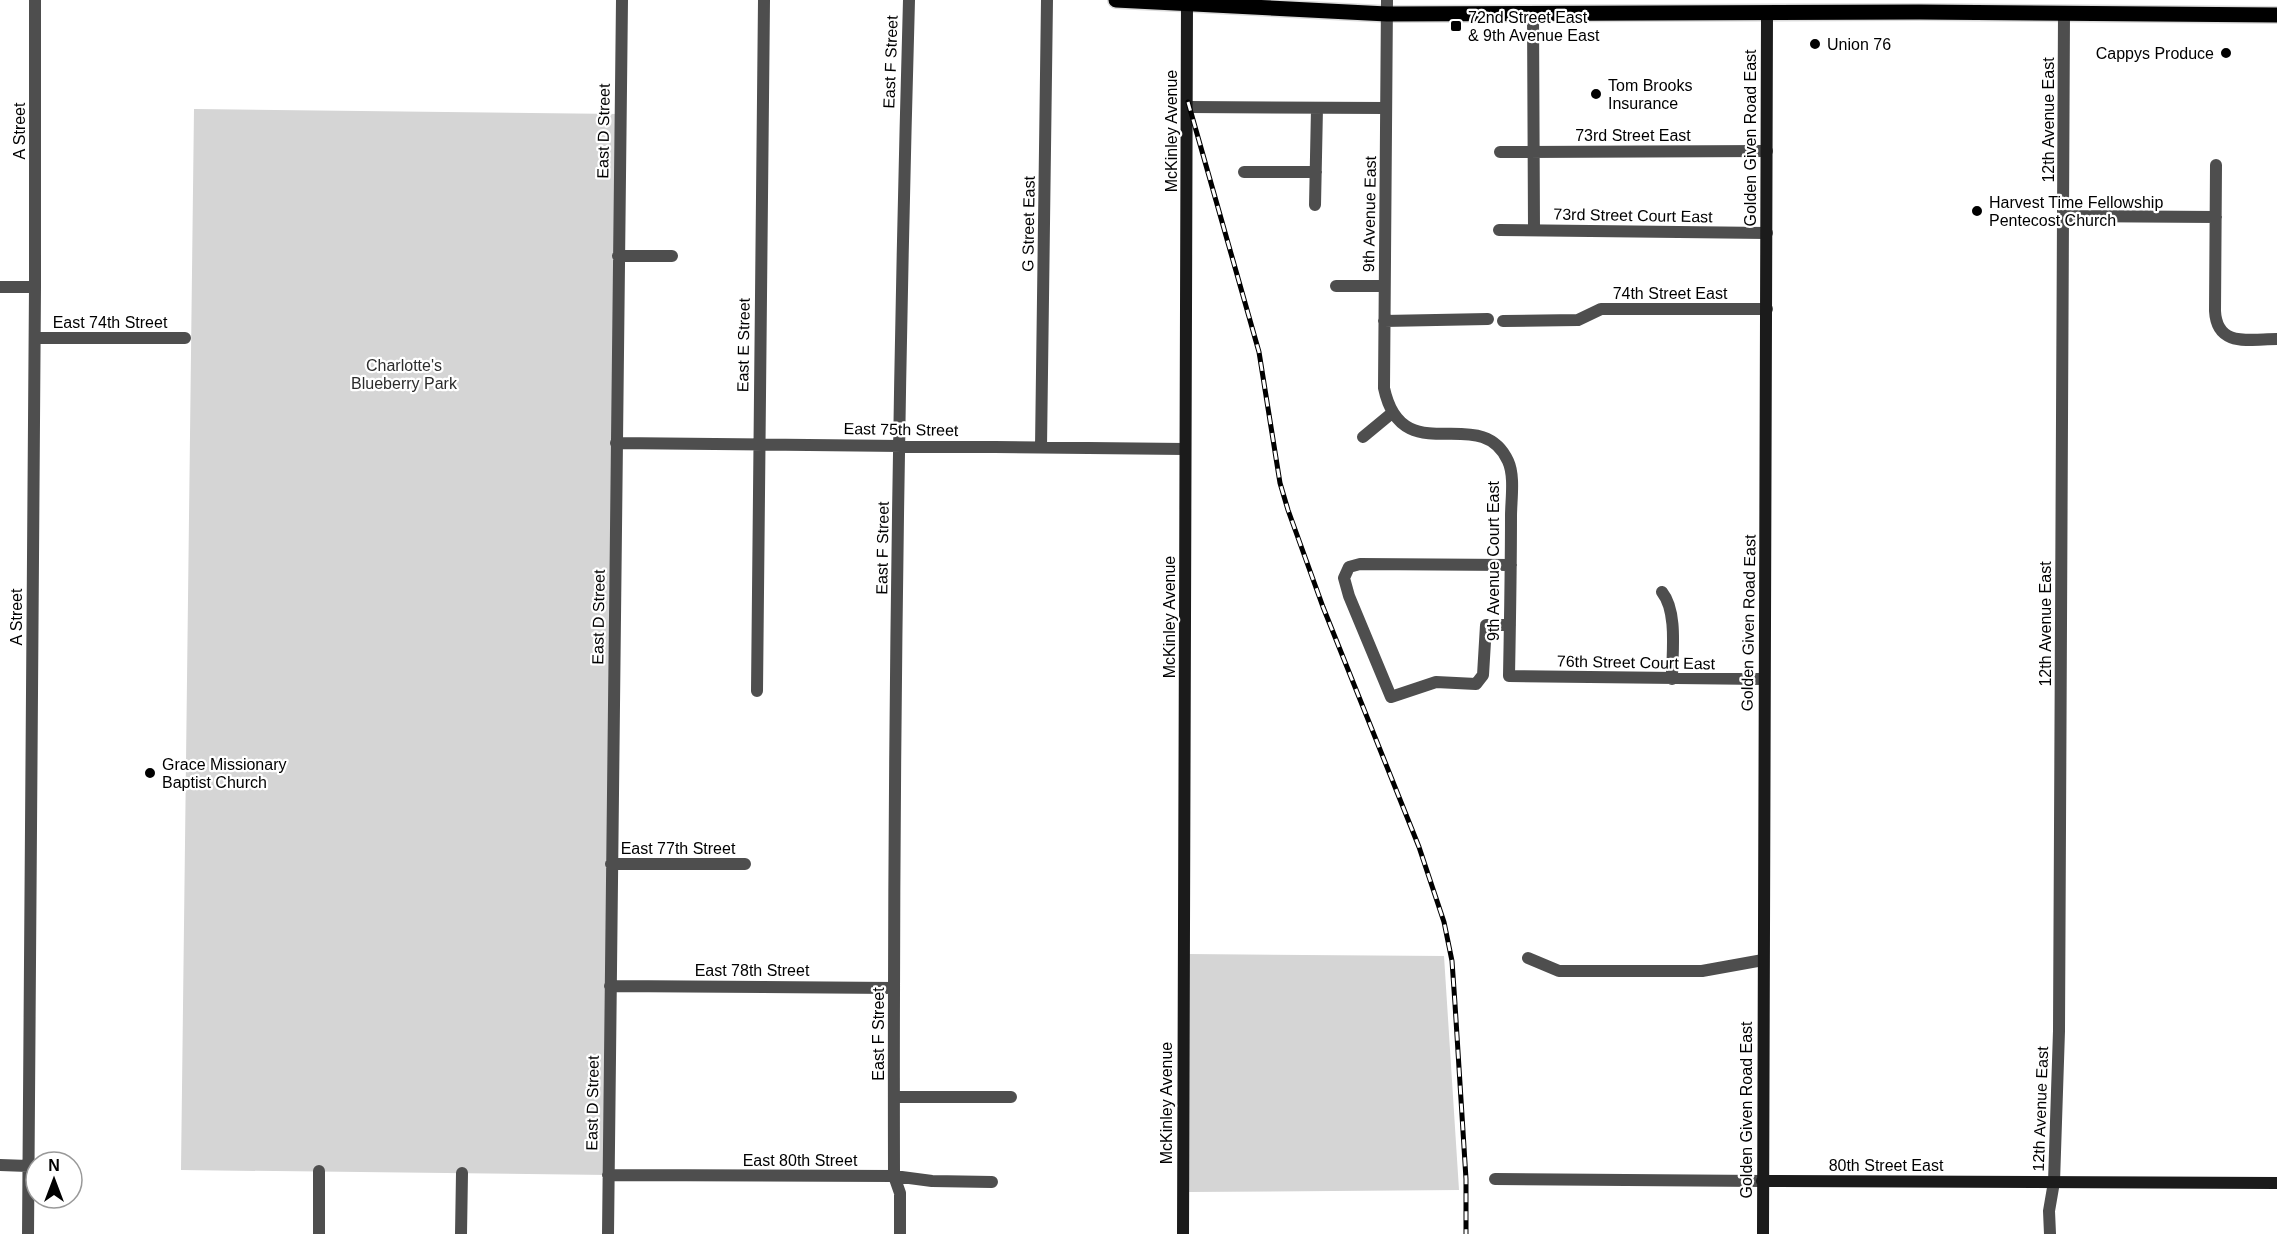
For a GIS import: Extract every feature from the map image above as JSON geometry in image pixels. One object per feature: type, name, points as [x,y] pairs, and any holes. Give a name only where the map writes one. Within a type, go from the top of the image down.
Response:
[{"type":"main road","points":[[1116,0],[1533,13],[1767,7],[1996,6],[2064,13],[2277,15]]},
{"type":"street","name":"A Street","points":[[28,1150],[35,338],[35,0]]},
{"type":"street","name":"East D Street","points":[[608,1234],[622,0]]},
{"type":"street","name":"East E Street","points":[[756,691],[764,0]]},
{"type":"street","name":"East F Street","points":[[900,1234],[900,1193],[894,1176],[894,988],[902,253],[909,0]]},
{"type":"street","name":"G Street East","points":[[1041,447],[1047,0]]},
{"type":"street","name":"McKinley Avenue","points":[[1183,1234],[1187,2]]},
{"type":"street","name":"9th Avenue East","points":[[1387,7],[1384,388],[1392,413]]},
{"type":"street","name":"Golden Given Road East","points":[[1763,1234],[1767,7]]},
{"type":"street","points":[[1533,13],[1534,230]]},
{"type":"street","name":"12th Avenue East","points":[[2050,1234],[2049,1211],[2054,1182],[2059,1030],[2064,13]]},
{"type":"street","points":[[1188,107],[1386,108]]},
{"type":"street","points":[[1315,205],[1317,108]]},
{"type":"street","name":"73rd Street East","points":[[1500,152],[1767,151]]},
{"type":"street","points":[[2216,165],[2215,311],[2218,327],[2223,334],[2231,338],[2277,339]]},
{"type":"street","points":[[1244,172],[1316,172]]},
{"type":"street","points":[[2064,216],[2216,217]]},
{"type":"street","name":"73rd Street Court East","points":[[1499,230],[1767,233]]},
{"type":"street","points":[[618,256],[672,256]]},
{"type":"street","points":[[1336,286],[1384,285]]},
{"type":"street","points":[[0,287],[35,287]]},
{"type":"street","name":"74th Street East","points":[[1503,321],[1578,320],[1601,309],[1767,309]]},
{"type":"street","points":[[1384,321],[1488,319]]},
{"type":"street","name":"East 74th Street","points":[[35,338],[185,338]]},
{"type":"street","points":[[1362,437],[1392,413]]},
{"type":"street","name":"9th Avenue Court East","points":[[1392,413],[1408,428],[1418,432],[1473,434],[1490,441],[1509,463],[1511,566],[1509,676]]},
{"type":"street","name":"East 75th Street","points":[[616,443],[1185,449]]},
{"type":"street","points":[[1510,625],[1486,625],[1483,675],[1476,684],[1436,682],[1391,697],[1344,579],[1346,569],[1354,564],[1511,566]]},
{"type":"street","points":[[1662,592],[1671,613],[1672,679]]},
{"type":"street","name":"76th Street Court East","points":[[1509,676],[1764,680]]},
{"type":"street","name":"East 77th Street","points":[[611,864],[745,864]]},
{"type":"street","points":[[1528,958],[1559,970],[1571,971],[1702,971],[1763,960]]},
{"type":"street","name":"East 78th Street","points":[[610,986],[894,988]]},
{"type":"street","name":"East F Street","points":[[894,1096],[1011,1097]]},
{"type":"street","points":[[0,1165],[24,1166]]},
{"type":"street","points":[[319,1171],[319,1234]]},
{"type":"street","points":[[461,1234],[462,1173]]},
{"type":"street","name":"East 80th Street","points":[[608,1175],[894,1176],[933,1181],[992,1182]]},
{"type":"street","name":"80th Street East","points":[[1495,1179],[2277,1184]]},
{"type":"street","name":"A Street","points":[[28,1210],[28,1234]]},
{"type":"green space","name":"Charlotte's Blueberry Park","points":[[194,109],[620,114],[608,1175],[181,1170]]},
{"type":"green space","points":[[1188,954],[1444,956],[1459,1190],[1188,1192]]},
{"type":"railway","points":[[1188,102],[1259,352],[1280,483],[1288,510],[1323,607],[1419,847],[1444,922],[1452,961],[1466,1179],[1466,1234]]},
{"type":"place","name":"72nd Street East & 9th Avenue East","points":[[1456,26]]},
{"type":"place","name":"Union 76","points":[[1815,44]]},
{"type":"place","name":"Cappys Produce","points":[[2226,53]]},
{"type":"place","name":"Tom Brooks Insurance","points":[[1596,94]]},
{"type":"place","name":"Harvest Time Fellowship Pentecost Church","points":[[1977,211]]},
{"type":"place","name":"Grace Missionary Baptist Church","points":[[150,773]]}]
